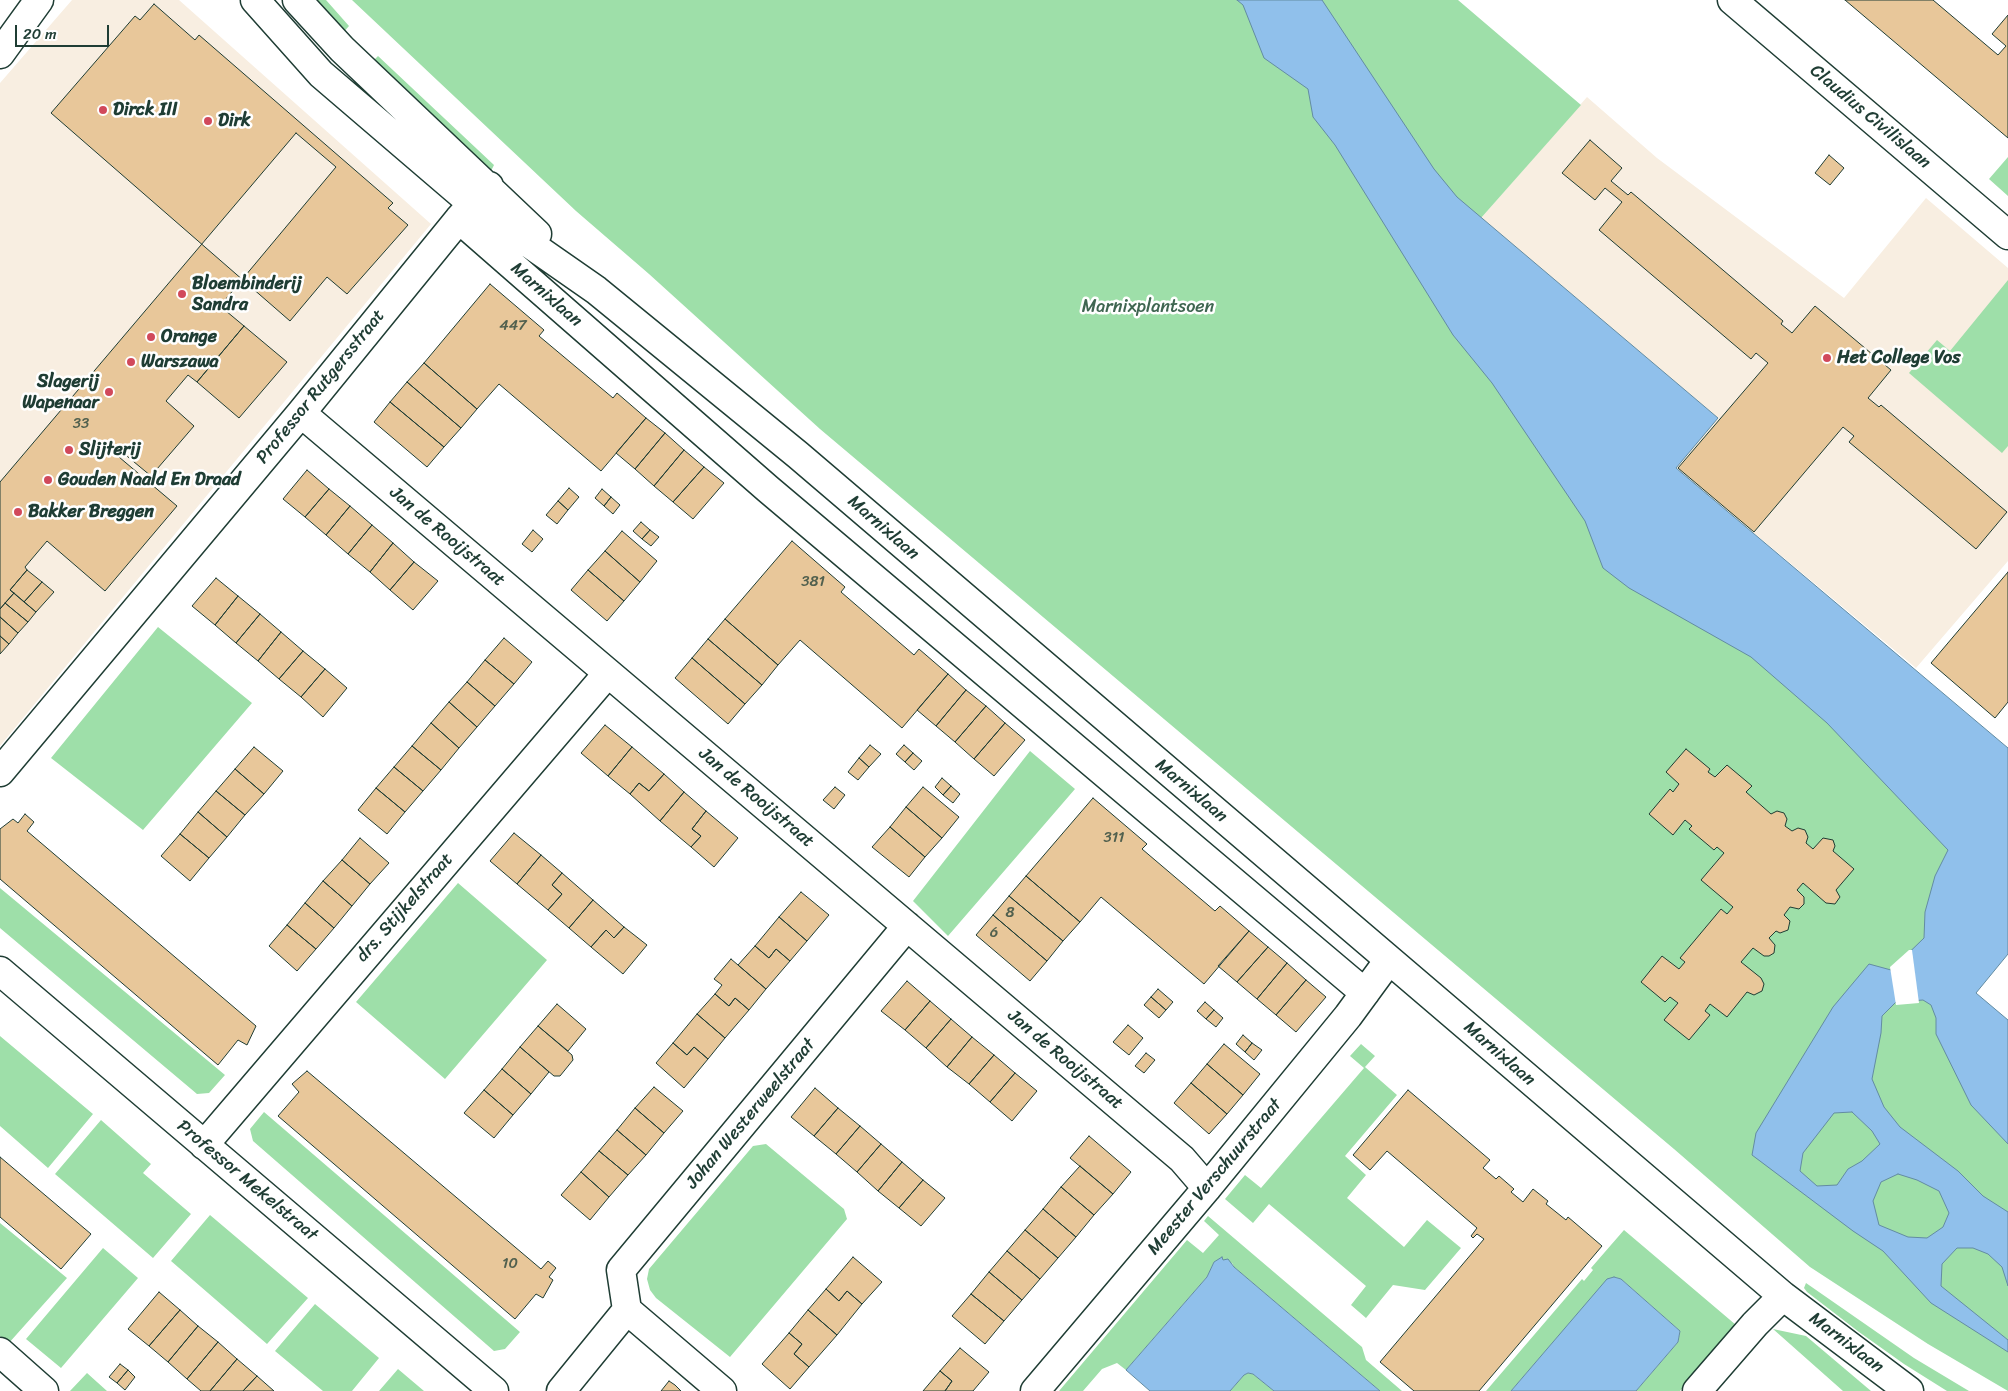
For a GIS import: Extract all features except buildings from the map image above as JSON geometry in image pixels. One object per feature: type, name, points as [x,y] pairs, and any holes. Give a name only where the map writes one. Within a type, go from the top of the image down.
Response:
[{"type":"street","points":[[0,54],[39,0]]},
{"type":"street","name":"Marnixlaan","points":[[254,0],[331,84],[474,204],[768,489],[1365,993]]},
{"type":"street","name":"Marnixlaan","points":[[297,0],[342,49],[474,204],[596,290],[798,455],[1783,1296],[1909,1391]]},
{"type":"street","name":"Claudius Civilislaan","points":[[1732,0],[2008,235]]},
{"type":"street","name":"Professor Rutgersstraat","points":[[0,772],[474,204]]},
{"type":"street","name":"Jan de Rooijstraat","points":[[301,413],[1182,1159],[1206,1188]]},
{"type":"street","name":"drs. Stijkelstraat","points":[[204,1145],[608,673]]},
{"type":"street","name":"Johan Westerweelstraat","points":[[627,1310],[621,1270],[907,926]]},
{"type":"street","name":"Meester Verschuurstraat","points":[[1035,1391],[1206,1188],[1365,993],[1389,960]]},
{"type":"street","name":"Professor Mekelstraat","points":[[0,970],[494,1391]]},
{"type":"street","points":[[1697,1391],[1755,1324],[1783,1296]]},
{"type":"street","points":[[561,1391],[627,1310],[722,1391]]},
{"type":"street","points":[[0,1352],[44,1391]]},
{"type":"shaded area","points":[[72,0],[179,0],[431,224],[0,746],[0,83]]},
{"type":"shaded area","name":"Het College Vos","points":[[1587,97],[1657,158],[1844,298],[1926,198],[2008,268],[2008,561],[1916,668],[1676,468],[1718,418],[1481,218]]},
{"type":"green space","points":[[311,0],[326,0],[349,26],[341,35]]},
{"type":"green space","name":"Marnixplantsoen","points":[[352,0],[1458,0],[1581,105],[1481,218],[1453,335],[1994,859],[1968,1021],[2008,1053],[2008,1391],[1928,1344],[1810,1267],[1674,1149],[820,429],[649,274],[576,211]]},
{"type":"green space","points":[[378,56],[494,165],[491,171],[371,63]]},
{"type":"green space","points":[[2008,157],[2008,196],[1989,179]]},
{"type":"green space","points":[[2008,280],[2008,446],[2002,453],[1909,373],[1937,340],[1950,351]]},
{"type":"green space","points":[[158,627],[252,703],[143,830],[51,758]]},
{"type":"green space","points":[[1030,751],[1075,789],[948,936],[913,901]]},
{"type":"green space","points":[[458,883],[547,960],[445,1079],[356,1002]]},
{"type":"green space","points":[[0,888],[225,1075],[209,1093],[197,1094],[0,928]]},
{"type":"green space","points":[[0,1036],[93,1114],[48,1168],[0,1126]]},
{"type":"green space","points":[[1361,1044],[1375,1056],[1365,1067],[1397,1095],[1345,1156],[1366,1175],[1347,1198],[1404,1247],[1427,1220],[1461,1248],[1425,1290],[1393,1285],[1366,1318],[1351,1305],[1366,1286],[1269,1204],[1253,1223],[1225,1199],[1245,1175],[1261,1188],[1364,1068],[1350,1056]]},
{"type":"green space","points":[[264,1112],[520,1332],[505,1349],[494,1351],[253,1141],[250,1129]]},
{"type":"green space","points":[[101,1120],[151,1164],[143,1173],[191,1214],[153,1258],[55,1174]]},
{"type":"green space","points":[[766,1144],[844,1209],[847,1219],[730,1357],[656,1298],[650,1290],[647,1279],[649,1269],[753,1146]]},
{"type":"green space","points":[[210,1215],[308,1298],[267,1344],[171,1261]]},
{"type":"green space","points":[[1208,1216],[1362,1347],[1366,1360],[1402,1391],[1380,1391],[1234,1267],[1232,1263],[1218,1261],[1214,1262],[1207,1277],[1126,1370],[1117,1363],[1102,1369],[1083,1391],[1059,1391],[1187,1240],[1203,1253],[1219,1235],[1204,1221]]},
{"type":"green space","points":[[0,1223],[67,1278],[8,1344],[0,1336]]},
{"type":"green space","points":[[1624,1230],[1736,1325],[1680,1391],[1636,1391],[1678,1342],[1680,1331],[1621,1279],[1614,1277],[1607,1280],[1511,1391],[1486,1391],[1582,1279],[1584,1281],[1593,1270],[1591,1268]]},
{"type":"green space","points":[[103,1248],[138,1278],[61,1368],[26,1339]]},
{"type":"green space","points":[[1806,1283],[1914,1358],[1969,1391],[1947,1391],[1904,1364],[1807,1292],[1804,1288]]},
{"type":"green space","points":[[315,1304],[379,1358],[352,1391],[323,1391],[275,1351]]},
{"type":"green space","points":[[1773,1329],[1806,1336],[1871,1391],[1843,1391]]},
{"type":"green space","points":[[398,1369],[424,1391],[379,1391]]},
{"type":"green space","points":[[87,1373],[107,1391],[70,1391]]},
{"type":"green space","points":[[1248,1373],[1253,1374],[1274,1391],[1230,1391]]},
{"type":"water","points":[[1237,0],[1322,0],[1434,169],[1457,197],[1718,418],[1676,468],[2008,748],[2008,954],[1976,993],[2008,1020],[2008,1144],[1971,1105],[1936,1034],[1936,1018],[1931,1005],[1923,1000],[1896,1002],[1882,1016],[1881,1033],[1872,1079],[1884,1107],[1900,1127],[1958,1171],[1983,1196],[2008,1212],[2008,1286],[2002,1267],[1988,1254],[1973,1248],[1957,1248],[1942,1264],[1941,1286],[2008,1340],[2008,1352],[1931,1303],[1883,1251],[1853,1231],[1752,1155],[1756,1133],[1833,1007],[1869,964],[1891,970],[1924,938],[1925,912],[1935,876],[1948,850],[1827,723],[1751,657],[1629,588],[1603,568],[1585,521],[1492,383],[1453,335],[1335,145],[1313,117],[1308,89],[1264,58],[1243,5]],"holes":[[[1852,1112],[1872,1131],[1880,1144],[1862,1161],[1848,1169],[1837,1185],[1817,1186],[1800,1171],[1803,1153],[1834,1113]],[[1898,1174],[1917,1180],[1939,1191],[1949,1213],[1943,1227],[1927,1238],[1908,1237],[1879,1225],[1873,1201],[1881,1182]]]},
{"type":"water","points":[[1222,1257],[1223,1260],[1228,1259],[1234,1267],[1380,1391],[1274,1391],[1253,1374],[1248,1373],[1230,1391],[1150,1391],[1126,1370],[1207,1277],[1214,1262]]},
{"type":"water","points":[[1614,1277],[1621,1279],[1680,1331],[1678,1342],[1636,1391],[1511,1391],[1607,1279]]},
{"type":"pier","points":[[1909,950],[1912,950],[1919,1003],[1896,1005],[1890,967]]},
{"type":"place","name":"Dirck III","points":[[103,110]]},
{"type":"place","name":"Dirk","points":[[208,121]]},
{"type":"place","name":"Bloembinderij Sandra","points":[[182,294]]},
{"type":"place","name":"Orange","points":[[151,337]]},
{"type":"place","name":"Het College Vos","points":[[1827,358]]},
{"type":"place","name":"Warszawa","points":[[131,362]]},
{"type":"place","name":"Slagerij Wapenaar","points":[[109,392]]},
{"type":"place","name":"Slijterij","points":[[69,450]]},
{"type":"place","name":"Gouden Naald En Draad","points":[[48,480]]},
{"type":"place","name":"Bakker Breggen","points":[[18,512]]}]
